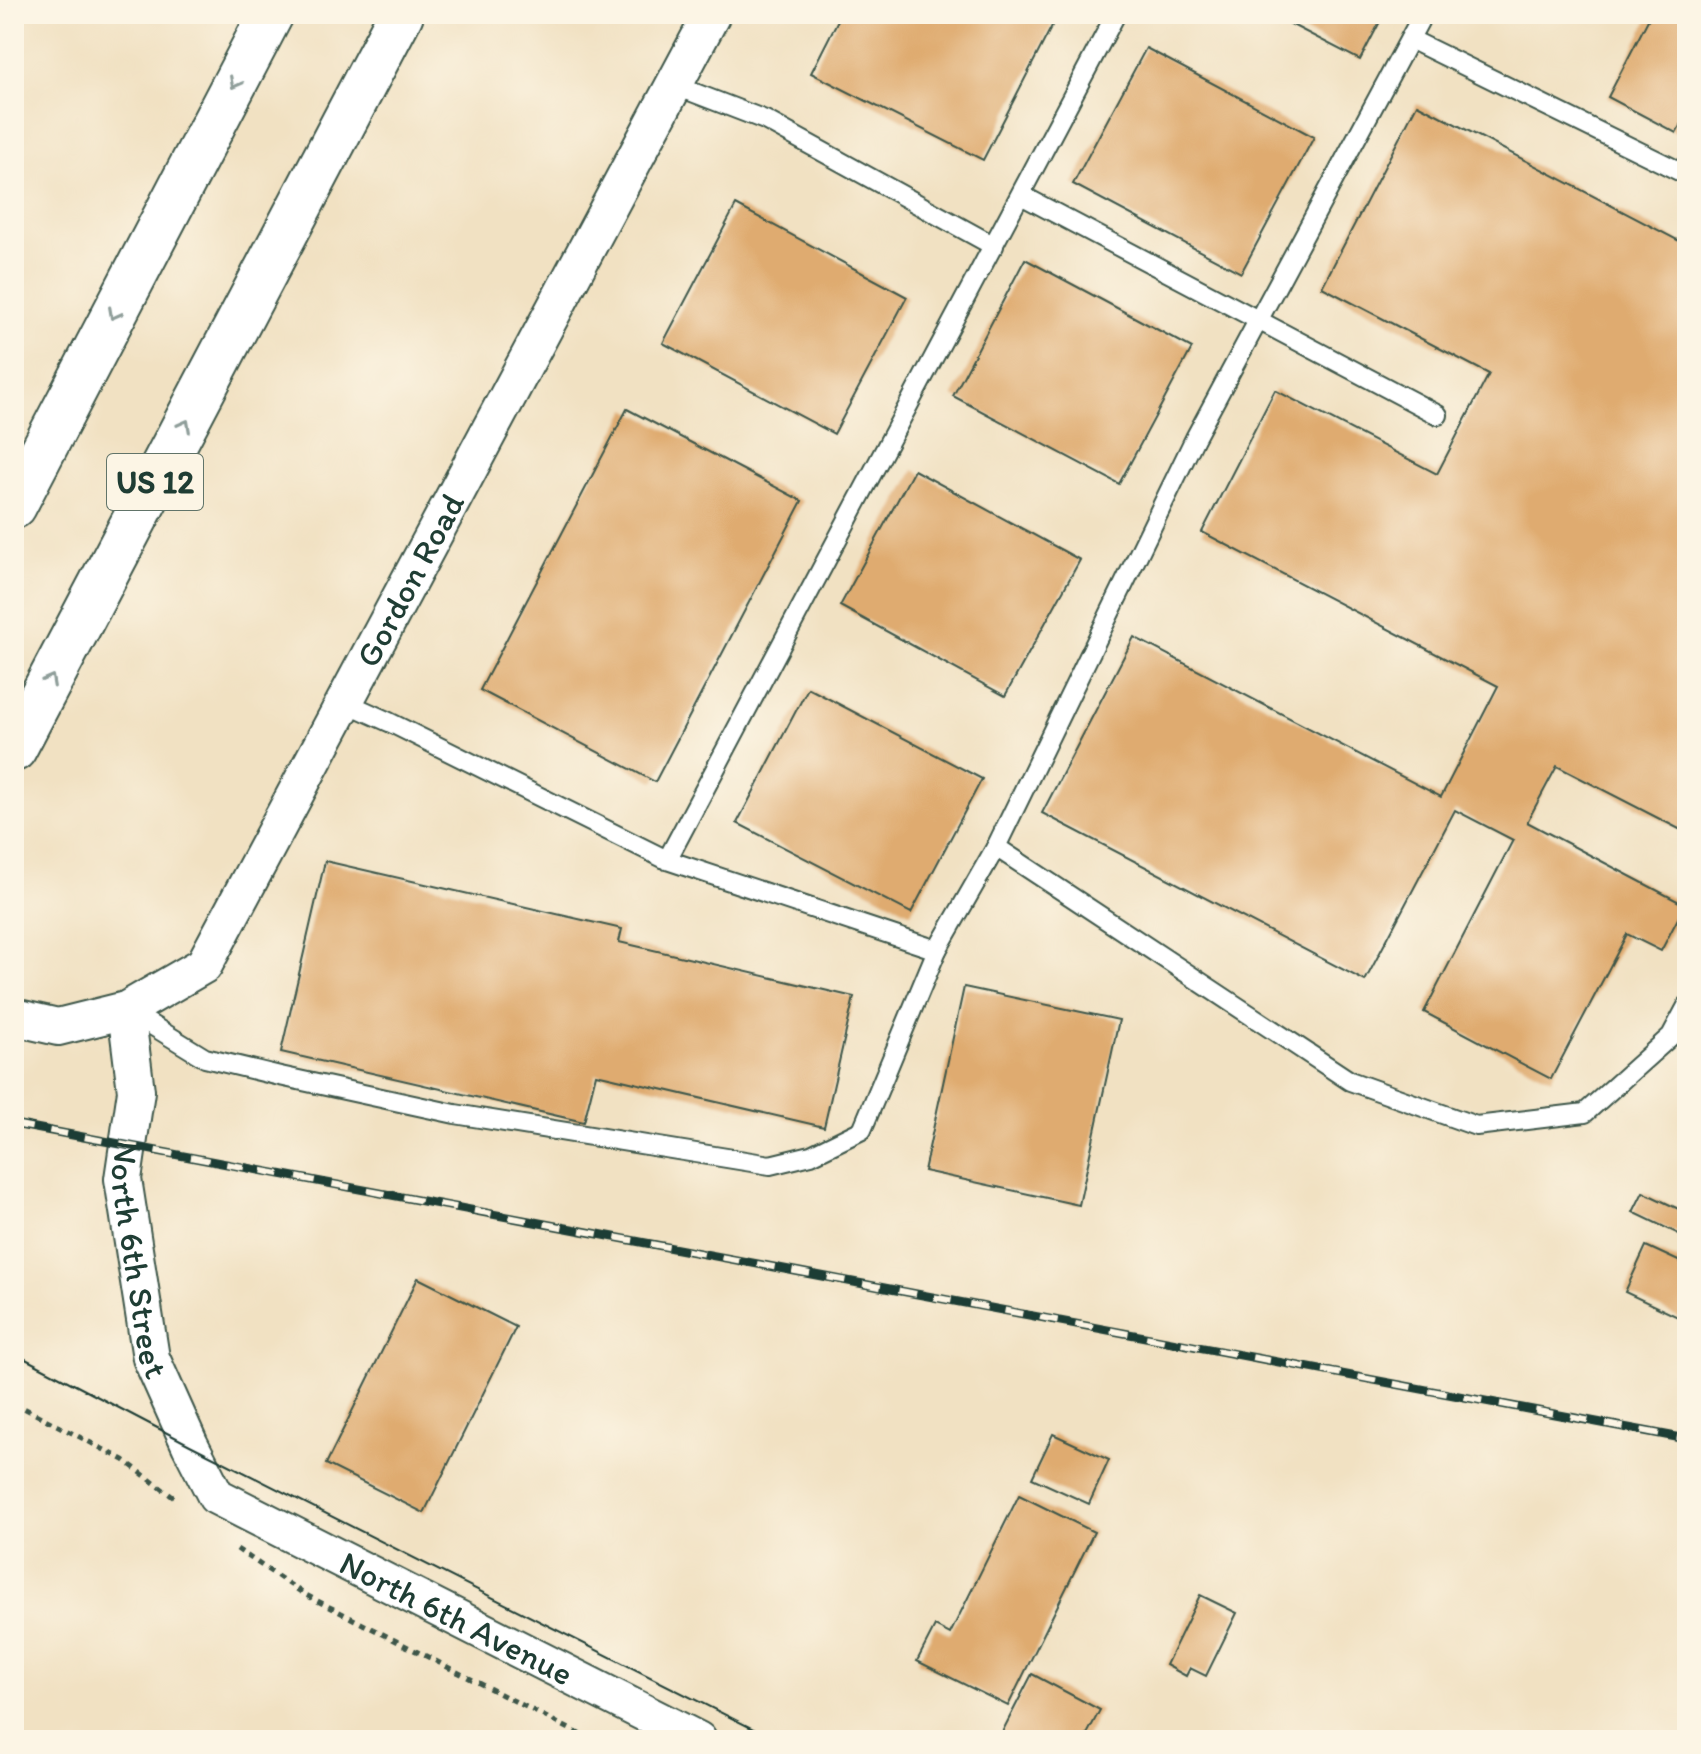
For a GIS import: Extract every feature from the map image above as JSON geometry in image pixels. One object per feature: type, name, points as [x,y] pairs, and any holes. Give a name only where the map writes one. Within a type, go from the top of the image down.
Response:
[{"type":"highway","points":[[14,506],[271,14]]},
{"type":"highway","name":"US 12","points":[[14,749],[401,14]]},
{"type":"highway","points":[[295,216],[424,14]]},
{"type":"street","name":"Gordon Road","points":[[14,1017],[58,1027],[126,1010],[204,965],[712,14]]},
{"type":"street","name":"North 6th Street","points":[[126,1010],[136,1091],[123,1179],[151,1358],[216,1496]]},
{"type":"street","name":"North 6th Avenue","points":[[216,1496],[698,1740]]},
{"type":"lane","points":[[667,860],[1116,14]]},
{"type":"lane","points":[[126,1010],[205,1058],[455,1114],[770,1165],[811,1155],[862,1130],[937,950],[996,847],[1195,438],[1423,14]]},
{"type":"lane","points":[[1410,39],[1687,175]]},
{"type":"lane","points":[[674,85],[765,120],[994,246]]},
{"type":"lane","points":[[1021,195],[1438,415]]},
{"type":"lane","points":[[345,702],[667,860],[937,950]]},
{"type":"lane","points":[[996,847],[1350,1081],[1476,1126],[1585,1113],[1671,1036],[1687,1006]]},
{"type":"building","points":[[841,14],[1043,14],[1055,20],[983,160],[811,73]]},
{"type":"building","points":[[1271,14],[1384,14],[1360,60]]},
{"type":"building","points":[[1651,14],[1687,14],[1687,113],[1676,133],[1608,97]]},
{"type":"building","points":[[1146,48],[1314,137],[1241,273],[1073,184]]},
{"type":"building","points":[[1417,104],[1687,245],[1687,833],[1557,766],[1527,822],[1685,905],[1661,951],[1627,934],[1551,1079],[1424,1012],[1513,840],[1455,810],[1365,981],[1042,813],[1134,637],[1441,797],[1498,686],[1202,532],[1275,390],[1437,474],[1489,374],[1322,287]]},
{"type":"building","points":[[736,205],[907,297],[834,434],[663,343]]},
{"type":"building","points":[[1025,259],[1192,348],[1119,484],[953,396]]},
{"type":"building","points":[[627,409],[802,501],[655,782],[480,690]]},
{"type":"building","points":[[914,470],[1080,560],[1005,696],[840,606]]},
{"type":"building","points":[[808,688],[982,779],[911,913],[737,823]]},
{"type":"building","points":[[325,861],[622,929],[619,942],[854,997],[824,1127],[596,1074],[584,1122],[281,1052]]},
{"type":"building","points":[[964,987],[1119,1020],[1079,1205],[924,1171]]},
{"type":"building","points":[[1643,1192],[1687,1213],[1687,1238],[1633,1212]]},
{"type":"building","points":[[1646,1246],[1687,1265],[1687,1307],[1682,1319],[1625,1292]]},
{"type":"building","points":[[418,1278],[516,1327],[424,1513],[326,1464]]},
{"type":"building","points":[[1053,1434],[1109,1460],[1089,1504],[1032,1478]]},
{"type":"building","points":[[1019,1495],[1094,1532],[1008,1706],[917,1661],[935,1626],[950,1634]]},
{"type":"building","points":[[1200,1595],[1237,1613],[1206,1676],[1190,1668],[1186,1676],[1166,1665]]},
{"type":"building","points":[[1032,1674],[1100,1710],[1084,1740],[998,1740]]},
{"type":"tram line","points":[[14,1353],[775,1740]]},
{"type":"railway","points":[[14,1124],[1687,1439]]}]
